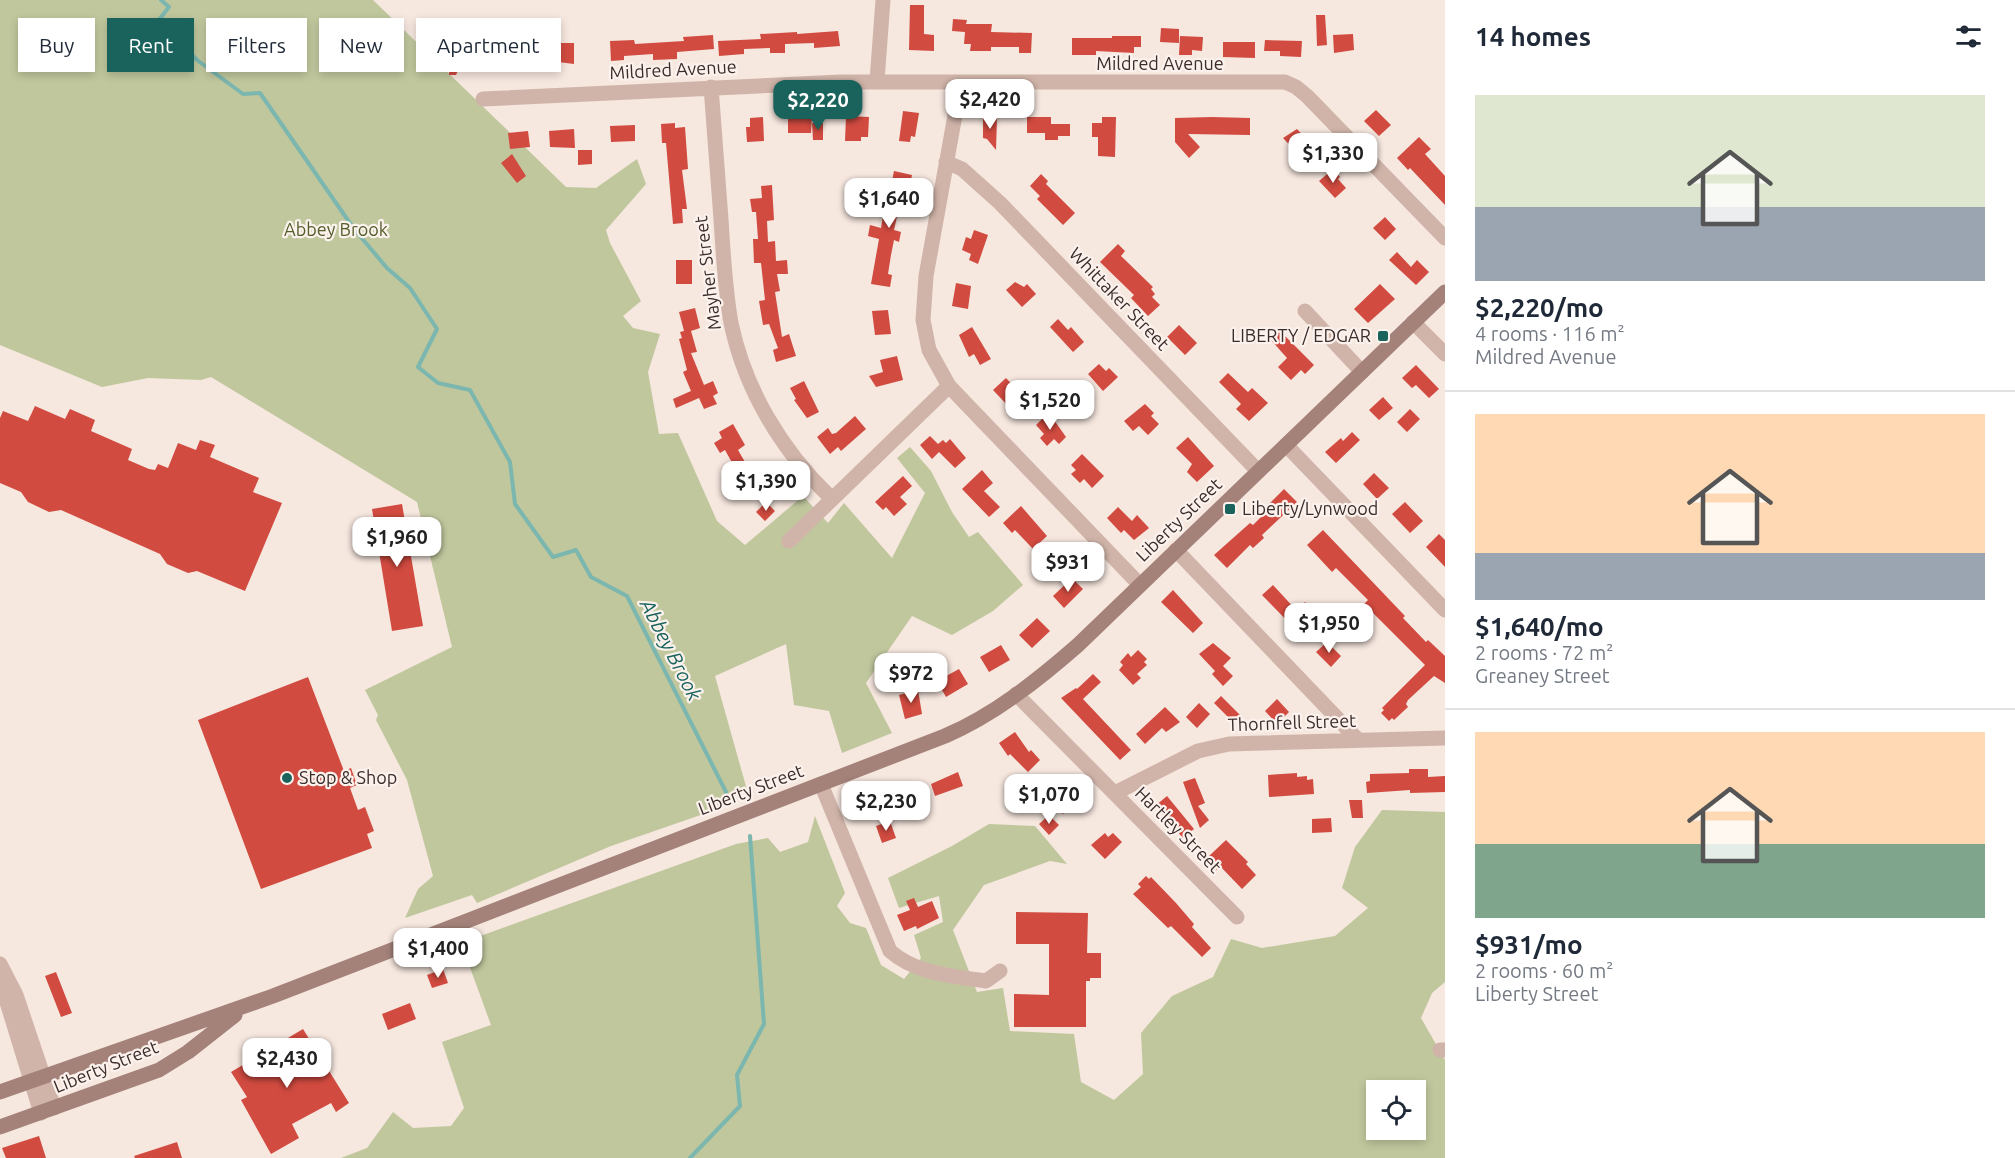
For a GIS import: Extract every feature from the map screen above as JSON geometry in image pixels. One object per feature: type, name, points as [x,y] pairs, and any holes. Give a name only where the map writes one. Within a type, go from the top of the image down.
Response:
[{"type":"main road","name":"Liberty Street","points":[[0,1092],[247,1006],[957,731],[1016,694],[1057,663],[1445,292]]},
{"type":"main road","name":"Liberty Street","points":[[0,1127],[159,1070],[188,1052],[247,1006]]},
{"type":"street","points":[[877,81],[883,0]]},
{"type":"street","name":"Mildred Avenue","points":[[483,99],[877,81],[1285,82],[1296,87],[1445,238]]},
{"type":"street","points":[[961,82],[926,276],[923,320],[929,350],[949,386],[1140,585]]},
{"type":"street","name":"Mayher Street","points":[[711,87],[725,277],[739,353],[758,400],[777,434],[806,472],[831,498]]},
{"type":"street","name":"Whittaker Street","points":[[946,162],[962,169],[1000,203],[1258,471]]},
{"type":"street","points":[[1305,311],[1362,372]]},
{"type":"street","points":[[1413,322],[1445,354]]},
{"type":"street","points":[[789,541],[949,386]]},
{"type":"street","points":[[1286,444],[1445,610]]},
{"type":"street","points":[[1176,550],[1358,740]]},
{"type":"street","name":"Hartley Street","points":[[1016,694],[1236,917]]},
{"type":"street","name":"Thornfell Street","points":[[1115,793],[1198,751],[1229,744],[1445,738]]},
{"type":"street","points":[[821,784],[890,951],[903,963],[934,972],[986,981],[1000,971]]},
{"type":"street","points":[[0,964],[16,995],[37,1079]]},
{"type":"street","points":[[0,970],[6,999],[48,1111]]},
{"type":"green space","name":"Abbey Brook","points":[[0,0],[373,0],[392,18],[319,18],[319,72],[404,72],[404,30],[416,42],[416,72],[447,72],[566,187],[596,188],[637,159],[646,184],[606,230],[610,243],[641,301],[623,316],[633,328],[660,334],[648,372],[659,434],[678,433],[717,521],[745,545],[803,496],[828,523],[844,503],[892,558],[925,493],[897,458],[910,447],[931,471],[952,512],[969,537],[978,532],[1023,585],[993,611],[952,635],[912,616],[866,683],[892,733],[842,753],[829,711],[794,705],[786,644],[715,676],[747,790],[723,800],[721,808],[611,846],[477,903],[472,895],[405,918],[418,889],[433,876],[407,780],[376,720],[378,715],[365,690],[452,647],[417,502],[211,377],[201,380],[148,378],[102,387],[0,345]]},
{"type":"green space","points":[[1382,810],[1445,812],[1445,982],[1432,993],[1421,1018],[1445,1060],[1445,1158],[341,1158],[367,1148],[393,1112],[413,1128],[451,1126],[464,1108],[442,1042],[491,1025],[461,943],[736,844],[768,838],[780,852],[808,842],[815,816],[845,893],[837,906],[850,923],[866,928],[881,965],[904,979],[921,958],[914,935],[943,922],[939,896],[899,908],[888,878],[952,846],[989,824],[1035,826],[1067,864],[1050,861],[984,885],[953,930],[977,992],[1003,988],[1010,1031],[1074,1034],[1081,1082],[1114,1100],[1143,1074],[1141,1033],[1172,996],[1213,977],[1231,939],[1262,948],[1335,936],[1368,908],[1342,888],[1355,847]]},
{"type":"building","points":[[910,5],[924,5],[924,34],[934,35],[934,51],[909,50]]},
{"type":"building","points":[[1316,15],[1325,15],[1327,45],[1317,46]]},
{"type":"building","points":[[953,19],[967,20],[966,24],[992,24],[991,32],[1032,33],[1031,53],[1019,53],[1019,47],[991,47],[991,51],[970,51],[971,44],[964,44],[965,32],[952,31]]},
{"type":"building","points":[[1161,28],[1179,29],[1179,43],[1160,42]]},
{"type":"building","points":[[838,31],[840,46],[814,48],[814,43],[785,44],[785,53],[770,53],[770,48],[744,49],[744,54],[719,56],[718,41],[761,39],[760,34]]},
{"type":"building","points":[[1353,34],[1354,50],[1334,53],[1333,35]]},
{"type":"building","points":[[713,35],[714,49],[677,52],[677,59],[653,60],[653,54],[624,56],[624,60],[611,61],[610,41],[634,40],[635,44],[684,41],[683,37]]},
{"type":"building","points":[[1112,36],[1141,36],[1141,47],[1134,47],[1134,53],[1096,51],[1096,55],[1072,55],[1072,38],[1112,38]]},
{"type":"building","points":[[1180,36],[1203,37],[1202,51],[1192,50],[1192,55],[1179,55]]},
{"type":"building","points":[[1265,40],[1302,41],[1301,57],[1280,56],[1280,51],[1264,51]]},
{"type":"building","points":[[1223,42],[1255,42],[1255,58],[1223,57]]},
{"type":"building","points":[[561,43],[574,43],[574,64],[561,62]]},
{"type":"building","points":[[449,72],[457,72],[456,75],[449,75]]},
{"type":"building","points":[[1376,110],[1391,125],[1379,136],[1364,121]]},
{"type":"building","points":[[903,111],[919,113],[915,137],[911,136],[910,142],[899,141]]},
{"type":"building","points":[[788,116],[812,116],[811,133],[788,133]]},
{"type":"building","points":[[846,116],[869,117],[868,137],[861,137],[861,141],[845,141]]},
{"type":"building","points":[[763,117],[764,141],[747,142],[746,127],[750,127],[750,118]]},
{"type":"building","points":[[983,117],[997,118],[996,150],[987,139],[983,138]]},
{"type":"building","points":[[1027,117],[1051,117],[1051,124],[1070,124],[1070,136],[1058,136],[1058,140],[1045,140],[1045,133],[1027,133]]},
{"type":"building","points":[[1102,117],[1116,117],[1115,157],[1098,156],[1098,137],[1092,137],[1092,123],[1102,123]]},
{"type":"building","points":[[1175,118],[1250,118],[1250,135],[1188,134],[1200,147],[1189,158],[1175,142]]},
{"type":"building","points":[[675,123],[675,128],[685,127],[688,169],[682,170],[687,209],[682,209],[683,223],[673,224],[666,143],[662,143],[661,124]]},
{"type":"building","points":[[812,123],[823,123],[823,140],[813,140]]},
{"type":"building","points":[[635,125],[635,141],[611,142],[610,126]]},
{"type":"building","points":[[574,129],[575,148],[550,147],[549,131]]},
{"type":"building","points":[[1297,129],[1311,144],[1299,155],[1283,138]]},
{"type":"building","points":[[528,131],[530,147],[510,149],[508,133]]},
{"type":"building","points":[[1419,137],[1431,149],[1425,154],[1445,176],[1445,205],[1410,168],[1408,170],[1397,158]]},
{"type":"building","points":[[578,150],[592,150],[592,164],[578,165]]},
{"type":"building","points":[[512,154],[526,176],[517,183],[501,163]]},
{"type":"building","points":[[1333,169],[1346,188],[1335,198],[1319,181]]},
{"type":"building","points":[[894,171],[912,175],[906,204],[900,203],[894,230],[901,232],[899,242],[894,240],[891,255],[888,274],[892,275],[890,287],[871,284],[879,239],[868,236],[870,225],[881,228]]},
{"type":"building","points":[[1041,174],[1048,181],[1046,184],[1075,213],[1063,225],[1037,199],[1040,196],[1030,186]]},
{"type":"building","points":[[772,185],[774,220],[767,221],[768,242],[775,241],[776,261],[787,260],[788,274],[777,274],[780,291],[775,292],[782,337],[789,334],[796,356],[776,362],[773,350],[778,348],[769,324],[763,325],[759,301],[765,300],[761,263],[754,263],[753,239],[758,239],[756,212],[752,212],[750,199],[762,198],[761,186]]},
{"type":"building","points":[[1385,217],[1396,229],[1385,240],[1373,228]]},
{"type":"building","points":[[974,230],[988,235],[978,264],[969,260],[971,254],[962,250],[966,237],[971,239]]},
{"type":"building","points":[[1118,244],[1125,251],[1121,256],[1153,287],[1151,289],[1155,294],[1152,297],[1160,305],[1148,316],[1131,298],[1134,295],[1100,262]]},
{"type":"building","points":[[1397,252],[1411,267],[1417,260],[1429,272],[1416,285],[1389,260]]},
{"type":"building","points":[[676,260],[692,260],[692,284],[676,284]]},
{"type":"building","points":[[1015,282],[1024,287],[1027,284],[1036,294],[1022,307],[1006,290]]},
{"type":"building","points":[[956,283],[971,286],[968,309],[952,306]]},
{"type":"building","points":[[1380,284],[1395,299],[1368,323],[1354,309]]},
{"type":"building","points":[[695,308],[700,328],[691,331],[697,352],[691,353],[704,385],[713,381],[718,393],[713,396],[717,404],[704,409],[699,398],[676,408],[673,399],[691,391],[683,372],[687,370],[679,339],[682,338],[680,332],[684,331],[679,312]]},
{"type":"building","points":[[888,310],[891,334],[875,335],[872,311]]},
{"type":"building","points":[[1058,319],[1068,330],[1071,327],[1084,342],[1073,352],[1050,327]]},
{"type":"building","points":[[1179,325],[1197,343],[1185,355],[1167,337]]},
{"type":"building","points":[[972,327],[991,359],[980,365],[974,354],[969,357],[959,335]]},
{"type":"building","points":[[1280,331],[1314,365],[1305,374],[1301,370],[1291,380],[1278,367],[1287,358],[1271,340]]},
{"type":"building","points":[[897,356],[903,380],[876,387],[869,376],[883,372],[880,360]]},
{"type":"building","points":[[1099,364],[1106,371],[1109,368],[1118,377],[1103,391],[1088,374]]},
{"type":"building","points":[[1416,365],[1439,389],[1429,398],[1416,385],[1412,388],[1402,378]]},
{"type":"building","points":[[1228,373],[1248,392],[1252,388],[1268,403],[1249,421],[1236,409],[1241,404],[1219,382]]},
{"type":"building","points":[[1006,378],[1023,396],[1010,408],[993,390]]},
{"type":"building","points":[[804,381],[819,412],[807,418],[794,400],[796,399],[790,388]]},
{"type":"building","points":[[1383,397],[1393,408],[1379,420],[1369,410]]},
{"type":"building","points":[[1145,404],[1154,413],[1151,416],[1159,424],[1148,435],[1139,426],[1133,431],[1124,421]]},
{"type":"building","points":[[35,406],[65,419],[70,409],[95,420],[91,431],[132,449],[128,460],[149,469],[155,470],[158,464],[168,468],[178,443],[196,450],[200,440],[215,445],[210,457],[259,478],[253,492],[282,503],[245,591],[197,571],[188,573],[167,564],[160,554],[61,510],[49,512],[28,502],[21,492],[0,483],[0,418],[3,411],[28,421]]},
{"type":"building","points":[[1410,409],[1420,419],[1407,432],[1397,422]]},
{"type":"building","points":[[1046,415],[1054,420],[1066,437],[1059,444],[1054,439],[1047,446],[1040,438],[1044,434],[1036,425]]},
{"type":"building","points":[[855,416],[866,429],[841,451],[838,447],[830,454],[817,437],[828,428],[832,434],[836,433]]},
{"type":"building","points":[[733,424],[745,445],[738,450],[745,462],[735,468],[725,450],[720,453],[714,443],[722,438],[719,432]]},
{"type":"building","points":[[1352,432],[1360,440],[1336,463],[1325,452],[1341,438],[1343,441]]},
{"type":"building","points":[[930,436],[938,444],[943,440],[946,443],[950,439],[966,458],[955,468],[939,452],[932,459],[920,445]]},
{"type":"building","points":[[1188,437],[1214,466],[1197,482],[1187,472],[1192,464],[1176,448]]},
{"type":"building","points":[[1082,454],[1104,476],[1092,488],[1084,479],[1080,483],[1071,474],[1076,470],[1071,465]]},
{"type":"building","points":[[982,470],[993,483],[984,491],[1000,507],[989,517],[962,489]]},
{"type":"building","points":[[1374,473],[1389,488],[1377,499],[1363,484]]},
{"type":"building","points":[[764,475],[778,491],[766,501],[753,485]]},
{"type":"building","points":[[903,476],[912,486],[900,497],[907,504],[894,516],[886,507],[883,510],[875,502]]},
{"type":"building","points":[[1284,489],[1297,502],[1262,535],[1264,538],[1253,548],[1250,545],[1227,568],[1214,555],[1250,523],[1253,525],[1271,507],[1268,505]]},
{"type":"building","points":[[766,502],[775,511],[765,521],[756,512]]},
{"type":"building","points":[[1405,502],[1423,521],[1410,533],[1392,514]]},
{"type":"building","points":[[402,504],[423,626],[392,631],[372,509]]},
{"type":"building","points":[[1021,506],[1047,536],[1033,549],[1015,530],[1012,533],[1003,523]]},
{"type":"building","points":[[1118,507],[1132,521],[1137,515],[1149,528],[1134,540],[1124,530],[1121,533],[1107,518]]},
{"type":"building","points":[[1323,530],[1405,616],[1403,618],[1426,642],[1428,640],[1445,656],[1445,683],[1434,676],[1408,700],[1406,704],[1408,707],[1394,720],[1392,718],[1389,721],[1381,713],[1384,710],[1382,708],[1425,665],[1364,604],[1368,600],[1336,568],[1332,572],[1307,545]]},
{"type":"building","points":[[1439,534],[1445,540],[1445,567],[1426,547]]},
{"type":"building","points":[[1072,578],[1083,589],[1064,608],[1053,596]]},
{"type":"building","points":[[1273,585],[1297,611],[1305,602],[1312,609],[1304,618],[1311,625],[1301,635],[1262,595]]},
{"type":"building","points":[[1173,590],[1203,623],[1193,633],[1161,602]]},
{"type":"building","points":[[1037,618],[1050,631],[1032,648],[1019,635]]},
{"type":"building","points":[[1327,642],[1341,656],[1331,667],[1316,652]]},
{"type":"building","points":[[1213,643],[1231,658],[1223,666],[1233,676],[1223,686],[1212,674],[1215,671],[1199,654]]},
{"type":"building","points":[[1001,645],[1010,660],[989,672],[980,657]]},
{"type":"building","points":[[1138,650],[1147,659],[1144,662],[1147,665],[1137,674],[1141,678],[1133,685],[1119,670],[1123,665],[1120,662],[1128,653],[1131,657]]},
{"type":"building","points":[[959,669],[968,684],[946,697],[937,681]]},
{"type":"building","points":[[1093,674],[1101,682],[1083,699],[1131,750],[1120,760],[1061,698],[1077,689]]},
{"type":"building","name":"Stop & Shop","points":[[308,677],[344,771],[351,768],[357,785],[350,788],[358,810],[365,807],[374,831],[367,834],[372,848],[261,889],[198,720]]},
{"type":"building","points":[[918,690],[922,714],[905,719],[899,695]]},
{"type":"building","points":[[1221,696],[1240,715],[1233,722],[1214,703]]},
{"type":"building","points":[[1277,699],[1289,712],[1277,724],[1265,711]]},
{"type":"building","points":[[1199,703],[1210,714],[1197,728],[1186,717]]},
{"type":"building","points":[[1165,707],[1180,722],[1166,732],[1162,728],[1145,744],[1136,734]]},
{"type":"building","points":[[1015,732],[1029,752],[1031,750],[1040,760],[1028,772],[1010,754],[1008,756],[999,743]]},
{"type":"building","points":[[1409,769],[1428,769],[1428,777],[1445,776],[1445,792],[1410,793],[1410,790],[1367,793],[1366,782],[1370,781],[1370,774],[1409,773]]},
{"type":"building","points":[[958,772],[963,786],[935,796],[931,784]]},
{"type":"building","points":[[1297,773],[1297,777],[1307,776],[1307,780],[1313,779],[1314,794],[1269,797],[1268,775]]},
{"type":"building","points":[[1195,778],[1205,803],[1198,806],[1209,820],[1200,828],[1183,782]]},
{"type":"building","points":[[1070,783],[1082,795],[1063,814],[1052,803]]},
{"type":"building","points":[[906,790],[913,806],[892,813],[887,797]]},
{"type":"building","points":[[1167,796],[1194,829],[1183,838],[1155,806]]},
{"type":"building","points":[[1349,800],[1362,800],[1363,818],[1352,818]]},
{"type":"building","points":[[1049,815],[1059,825],[1049,835],[1039,824]]},
{"type":"building","points":[[1331,818],[1332,832],[1312,833],[1312,819]]},
{"type":"building","points":[[890,821],[896,838],[882,843],[876,826]]},
{"type":"building","points":[[1105,833],[1108,837],[1113,833],[1122,842],[1105,859],[1091,845]]},
{"type":"building","points":[[1226,840],[1248,862],[1246,864],[1256,875],[1242,889],[1220,866],[1216,870],[1209,862],[1211,860],[1208,857]]},
{"type":"building","points":[[1146,876],[1149,879],[1151,877],[1176,903],[1194,924],[1192,927],[1211,948],[1202,957],[1171,926],[1168,928],[1133,894],[1141,887],[1138,884]]},
{"type":"building","points":[[914,898],[918,907],[932,901],[939,918],[917,929],[916,926],[904,931],[897,915],[910,910],[906,901]]},
{"type":"building","points":[[1016,912],[1088,913],[1087,953],[1101,953],[1101,978],[1090,978],[1090,981],[1086,981],[1086,1027],[1014,1027],[1014,994],[1049,995],[1049,944],[1016,944]]},
{"type":"building","points":[[443,969],[448,983],[432,988],[427,975]]},
{"type":"building","points":[[56,972],[72,1013],[61,1017],[45,976]]},
{"type":"building","points":[[410,1003],[416,1019],[388,1030],[382,1014]]},
{"type":"building","points":[[303,1029],[349,1103],[336,1112],[331,1103],[292,1124],[299,1138],[271,1154],[241,1100],[247,1097],[231,1072]]},
{"type":"building","points":[[39,1136],[46,1158],[6,1158],[2,1148]]},
{"type":"building","points":[[177,1142],[182,1158],[135,1158],[134,1156]]},
{"type":"waterway","name":"Abbey Brook","points":[[161,0],[169,7],[158,21],[197,60],[243,94],[260,93],[354,229],[387,268],[410,288],[437,329],[418,367],[438,383],[470,390],[510,462],[515,504],[553,557],[576,550],[591,577],[627,596],[726,792]]},
{"type":"waterway","name":"Abbey Brook","points":[[690,1158],[740,1106],[737,1075],[764,1024],[750,836]]},
{"type":"place","name":"LIBERTY / EDGAR","points":[[1383,336]]},
{"type":"place","name":"Liberty/Lynwood","points":[[1230,509]]},
{"type":"place","name":"Stop & Shop","points":[[287,778]]}]
